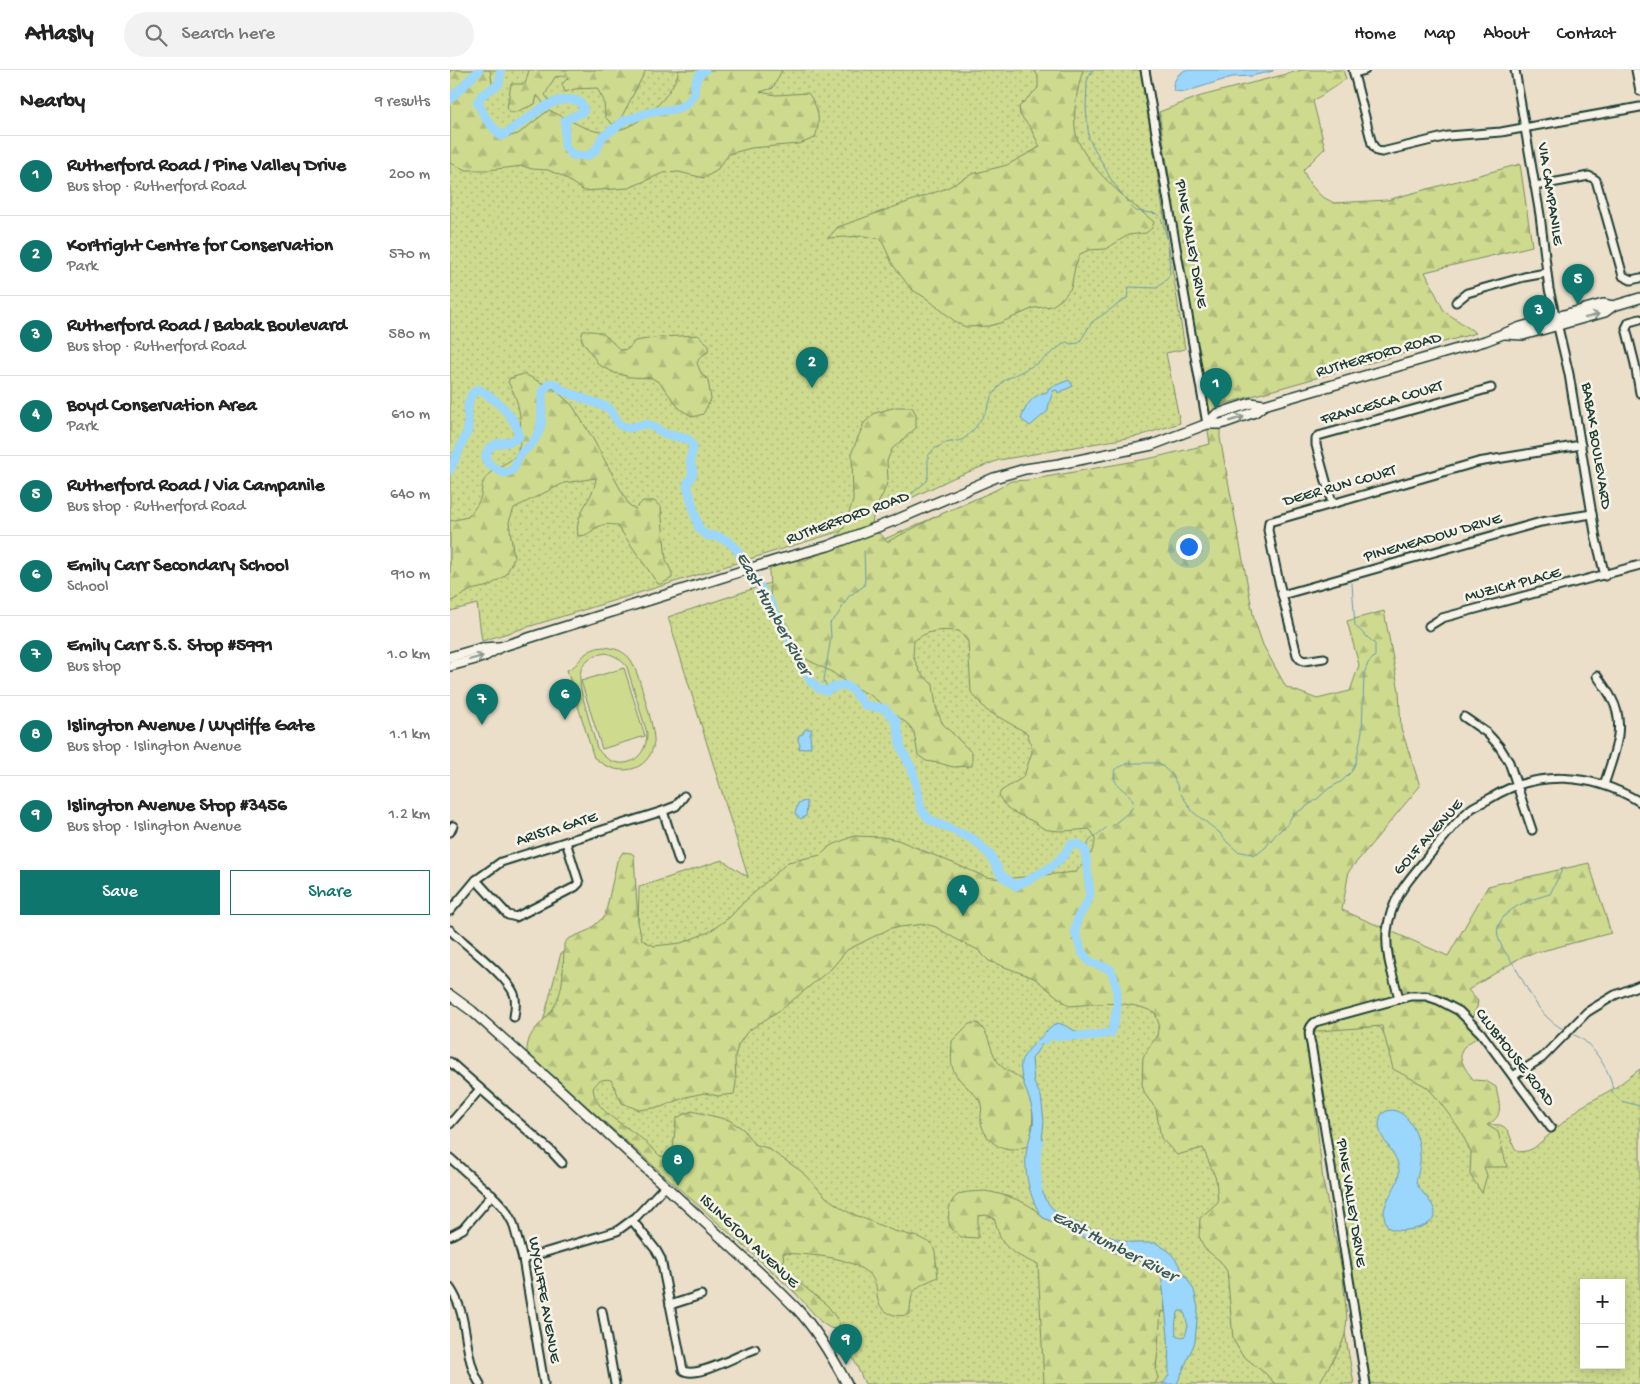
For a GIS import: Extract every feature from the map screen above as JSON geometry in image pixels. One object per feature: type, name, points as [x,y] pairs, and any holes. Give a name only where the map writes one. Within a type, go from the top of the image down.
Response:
[{"type":"main road","name":"RUTHERFORD ROAD","points":[[450,666],[483,657],[500,647],[836,543],[896,520],[994,478],[1025,469],[1059,464],[1152,444],[1206,424],[1217,414],[1251,403],[1264,405],[1503,334],[1521,326],[1555,322],[1603,304],[1613,306],[1640,298]]},
{"type":"main road","name":"RUTHERFORD ROAD","points":[[450,657],[482,648],[500,647]]},
{"type":"main road","name":"ISLINGTON AVENUE","points":[[451,995],[561,1090],[796,1308],[823,1344],[847,1384]]},
{"type":"street","name":"PINE VALLEY DRIVE","points":[[1146,70],[1206,424]]},
{"type":"street","points":[[1365,70],[1353,72],[1372,144],[1377,151],[1388,151],[1448,136],[1494,133],[1640,107]]},
{"type":"street","name":"VIA CAMPANILE","points":[[1517,70],[1546,273],[1555,322]]},
{"type":"street","points":[[1636,70],[1640,91]]},
{"type":"street","points":[[1535,186],[1588,176],[1596,180],[1623,276],[1626,279],[1632,280],[1640,278]]},
{"type":"street","points":[[1456,302],[1467,293],[1524,277],[1546,273]]},
{"type":"street","points":[[1640,319],[1629,322],[1626,328],[1640,393]]},
{"type":"street","name":"BABAK BOULEVARD","points":[[1555,322],[1569,374],[1592,514],[1605,576]]},
{"type":"street","name":"FRANCESCA COURT","points":[[1332,503],[1316,445],[1318,436],[1491,388]]},
{"type":"street","name":"DEER RUN COURT","points":[[1324,658],[1304,661],[1300,659],[1296,650],[1268,530],[1269,522],[1478,462],[1580,445]]},
{"type":"street","name":"PINEMEADOW DRIVE","points":[[1282,595],[1541,522],[1592,514]]},
{"type":"street","name":"MUZICH PLACE","points":[[1429,626],[1442,618],[1605,576],[1640,565]]},
{"type":"street","points":[[1597,676],[1614,702],[1619,726],[1618,740],[1604,784]]},
{"type":"street","points":[[1464,717],[1488,733],[1509,762],[1532,830]]},
{"type":"street","name":"GOLF AVENUE","points":[[1399,998],[1388,962],[1387,947],[1387,931],[1396,899],[1408,880],[1444,837],[1473,808],[1509,787],[1535,780],[1560,778],[1604,784],[1640,802]]},
{"type":"street","name":"ARISTA GATE","points":[[450,910],[476,880],[501,862],[676,806],[684,796]]},
{"type":"street","points":[[662,811],[679,861]]},
{"type":"street","points":[[476,880],[508,915],[516,917],[575,887],[578,883],[566,842]]},
{"type":"street","points":[[450,930],[508,983],[515,995],[514,1017]]},
{"type":"street","points":[[1513,1076],[1542,1058],[1587,1012],[1615,995],[1640,985]]},
{"type":"street","name":"CLUBHOUSE ROAD","points":[[1311,1026],[1315,1022],[1410,996],[1426,996],[1446,1003],[1459,1011],[1481,1033],[1551,1128]]},
{"type":"street","name":"PINE VALLEY DRIVE","points":[[1311,1026],[1309,1030],[1311,1044],[1366,1384]]},
{"type":"street","points":[[450,1062],[551,1151],[562,1163]]},
{"type":"street","points":[[450,1124],[480,1089]]},
{"type":"street","name":"WYCLIFFE AVENUE","points":[[450,1158],[492,1196],[505,1209],[511,1219],[523,1259],[544,1384]]},
{"type":"street","points":[[523,1259],[614,1232],[632,1220],[665,1186]]},
{"type":"street","points":[[450,1236],[463,1228],[492,1196]]},
{"type":"street","points":[[632,1220],[656,1250],[661,1260],[683,1370],[690,1373],[714,1367],[741,1353],[755,1349]]},
{"type":"street","points":[[450,1288],[456,1296],[471,1366],[480,1384]]},
{"type":"street","points":[[670,1305],[701,1295]]},
{"type":"street","points":[[602,1311],[615,1384]]},
{"type":"green space","points":[[450,70],[1141,70],[1185,349],[1166,353],[1180,423],[1139,436],[999,460],[953,478],[844,530],[482,641],[477,604],[450,611]]},
{"type":"green space","points":[[450,70],[490,70],[492,83],[477,102],[499,139],[518,134],[549,110],[595,131],[608,132],[621,129],[647,115],[658,105],[667,94],[679,70],[782,70],[773,88],[760,92],[776,95],[808,93],[817,109],[818,125],[815,138],[799,144],[751,148],[729,154],[716,171],[704,178],[679,172],[663,173],[629,188],[584,191],[562,176],[548,170],[532,169],[523,166],[488,170],[466,170],[450,163]]},
{"type":"green space","points":[[529,70],[646,70],[620,120],[612,124],[605,117],[604,101],[597,88],[575,89],[565,92],[562,84],[568,78],[561,76],[555,77],[545,95],[549,100],[544,104],[537,95],[535,104],[516,112],[510,112],[507,108],[511,84],[525,84]]},
{"type":"green space","points":[[1034,70],[1083,70],[1075,110],[1075,127],[1080,146],[1109,183],[1154,222],[1152,228],[1146,233],[1128,235],[1106,249],[1089,250],[1080,254],[1075,267],[1071,288],[1062,299],[1052,306],[1034,308],[989,326],[966,327],[957,323],[926,298],[911,289],[893,265],[881,239],[864,236],[828,238],[838,227],[947,188],[972,174],[1007,165],[1040,147],[1030,127],[1020,115],[1019,107],[1038,88],[1038,76]]},
{"type":"green space","points":[[1302,70],[1343,70],[1346,79],[1313,101],[1325,148],[1303,170],[1310,184],[1321,196],[1334,203],[1387,200],[1520,164],[1532,246],[1425,272],[1444,311],[1476,333],[1220,405],[1220,438],[1254,619],[1263,645],[1286,687],[1317,699],[1350,691],[1359,665],[1347,621],[1384,611],[1399,691],[1401,728],[1420,786],[1349,871],[1342,910],[1448,956],[1488,886],[1589,863],[1611,933],[1523,956],[1468,990],[1478,1001],[1471,1020],[1480,1036],[1463,1048],[1461,1052],[1462,1061],[1474,1080],[1486,1081],[1496,1087],[1499,1114],[1487,1125],[1498,1132],[1507,1167],[1484,1167],[1487,1175],[1482,1193],[1470,1175],[1471,1152],[1459,1128],[1427,1087],[1393,1069],[1382,1026],[1307,1032],[1323,1181],[1342,1270],[1347,1318],[1345,1335],[1340,1348],[1321,1380],[1321,1384],[1275,1384],[1266,1374],[1242,1355],[1233,1339],[1227,1271],[1220,1261],[1204,1248],[1199,1236],[1200,1218],[1218,1202],[1216,1179],[1203,1148],[1177,1155],[1161,1138],[1156,1109],[1145,1094],[1142,1085],[1143,1057],[1157,1035],[1159,1024],[1155,1013],[1124,1004],[1069,1006],[1034,978],[989,961],[978,950],[936,927],[925,924],[891,928],[847,950],[832,968],[783,1008],[748,1031],[738,1045],[735,1057],[736,1083],[734,1094],[718,1096],[704,1093],[686,1097],[661,1107],[639,1110],[622,1103],[611,1080],[600,1081],[593,1088],[598,1103],[603,1110],[640,1137],[660,1156],[671,1157],[676,1119],[682,1115],[692,1111],[729,1120],[743,1129],[754,1144],[767,1148],[801,1171],[827,1198],[848,1212],[894,1231],[918,1237],[932,1244],[935,1252],[938,1277],[919,1286],[911,1299],[910,1314],[902,1316],[889,1313],[882,1308],[878,1300],[874,1280],[865,1271],[856,1266],[826,1257],[783,1253],[784,1265],[795,1279],[828,1306],[839,1322],[840,1330],[830,1328],[821,1322],[792,1289],[527,1053],[533,1032],[551,1012],[558,998],[563,975],[564,944],[568,939],[589,930],[605,916],[617,861],[623,852],[634,855],[638,922],[642,940],[654,946],[681,943],[709,932],[730,917],[788,862],[821,855],[830,846],[854,836],[882,837],[898,840],[986,877],[1002,879],[1076,872],[1092,851],[1094,845],[1095,840],[1089,829],[1054,831],[1042,828],[1008,808],[999,795],[1001,791],[1022,778],[1032,752],[1031,744],[1027,733],[986,710],[971,692],[968,642],[959,631],[946,630],[925,634],[914,641],[913,656],[920,672],[933,685],[936,707],[942,723],[972,753],[972,766],[953,767],[926,761],[918,755],[914,732],[909,725],[870,695],[851,686],[832,672],[796,654],[790,645],[771,602],[769,571],[775,561],[805,560],[817,555],[825,550],[843,529],[853,501],[852,452],[864,423],[875,413],[896,407],[912,407],[916,414],[916,428],[892,449],[887,461],[888,480],[874,511],[872,524],[874,533],[881,534],[887,542],[1011,481],[1029,480],[1152,458],[1210,444],[1159,112],[1201,96]]},
{"type":"green space","points":[[583,331],[604,335],[620,350],[628,349],[635,341],[660,337],[698,335],[709,345],[708,352],[700,357],[697,363],[701,373],[708,380],[711,399],[703,414],[693,417],[680,409],[660,383],[652,378],[630,377],[615,373],[599,365],[581,339]]},
{"type":"green space","points":[[524,374],[554,389],[572,405],[592,437],[629,505],[635,509],[643,501],[654,501],[661,507],[666,560],[672,573],[672,578],[658,584],[617,525],[602,525],[588,534],[578,536],[581,512],[592,493],[596,478],[564,483],[514,508],[509,522],[514,558],[506,575],[489,586],[471,590],[450,602],[450,521],[468,517],[478,503],[483,482],[488,475],[515,456],[518,451],[521,428],[518,405],[508,382],[510,378]]},
{"type":"green space","points":[[1190,454],[1354,1384],[865,1384],[844,1338],[535,1052],[561,953],[638,922],[639,887],[722,860],[748,877],[668,617],[830,563],[1010,484]]},
{"type":"green space","points":[[603,647],[618,650],[630,659],[645,700],[654,743],[646,761],[630,769],[612,768],[594,758],[567,670],[576,665],[589,651]],"holes":[[[606,653],[620,660],[627,667],[647,733],[646,744],[642,752],[636,759],[628,762],[612,761],[597,748],[581,690],[580,674],[582,666],[587,660]]]},
{"type":"green space","points":[[624,668],[645,736],[602,749],[581,681]]},
{"type":"green space","points":[[1371,1018],[1406,1056],[1483,1124],[1504,1127],[1518,1152],[1534,1148],[1581,1107],[1616,1087],[1640,1069],[1640,1384],[1369,1384],[1307,1048],[1317,1029]]},
{"type":"green space","points":[[978,1023],[987,1035],[998,1062],[1022,1080],[1027,1089],[1033,1118],[1028,1146],[1007,1150],[992,1142],[982,1127],[979,1100],[956,1076],[952,1066],[952,1041],[969,1024]]},
{"type":"green space","points":[[985,1191],[1000,1194],[1024,1203],[1042,1217],[1118,1254],[1150,1264],[1159,1270],[1162,1279],[1165,1312],[1161,1311],[1156,1371],[1158,1378],[1155,1384],[1044,1384],[1038,1264],[1018,1255],[1005,1245],[999,1236],[994,1218],[986,1215],[978,1216],[978,1238],[961,1237],[950,1227],[949,1209],[956,1196],[966,1192]]},
{"type":"water","points":[[1185,70],[1273,71],[1251,76],[1232,77],[1185,92],[1174,91],[1173,84],[1178,75]]},
{"type":"water","points":[[1069,380],[1073,386],[1058,393],[1057,390],[1053,391],[1048,411],[1030,426],[1021,419],[1027,405],[1034,398],[1047,392],[1049,388]]},
{"type":"water","points":[[805,729],[812,729],[810,735],[811,747],[799,749],[799,735],[803,734]]},
{"type":"water","points":[[806,801],[806,816],[801,819],[795,814],[798,803]]},
{"type":"water","points":[[1057,1023],[1087,1036],[1072,1040],[1061,1035],[1054,1035],[1042,1044],[1032,1059],[1034,1083],[1041,1096],[1044,1121],[1042,1140],[1035,1160],[1036,1174],[1045,1199],[1063,1217],[1116,1239],[1134,1243],[1156,1243],[1169,1251],[1176,1260],[1194,1290],[1198,1308],[1195,1342],[1177,1384],[1163,1384],[1169,1375],[1168,1336],[1162,1279],[1159,1270],[1149,1264],[1118,1254],[1042,1217],[1030,1192],[1026,1156],[1033,1127],[1033,1118],[1032,1108],[1021,1074],[1021,1062],[1031,1047]],"holes":[[[1179,1311],[1184,1311],[1188,1326],[1185,1336],[1181,1337],[1176,1335],[1176,1323]]]},
{"type":"water","points":[[1392,1110],[1404,1115],[1416,1134],[1420,1148],[1420,1158],[1416,1182],[1432,1204],[1435,1212],[1434,1218],[1430,1222],[1424,1226],[1409,1230],[1389,1228],[1385,1220],[1384,1212],[1396,1184],[1399,1170],[1394,1155],[1382,1136],[1379,1123],[1381,1115],[1386,1111]]},
{"type":"waterway","name":"East Humber River","points":[[450,99],[479,70]]},
{"type":"waterway","name":"East Humber River","points":[[501,70],[499,84],[482,95],[477,102],[487,120],[501,136],[549,105],[573,100],[582,105],[584,111],[565,121],[565,146],[572,155],[588,156],[597,149],[602,137],[626,120],[685,105],[694,95],[696,81],[705,70]]},
{"type":"waterway","points":[[904,500],[927,481],[928,456],[934,449],[945,443],[962,440],[966,437],[975,428],[987,410],[991,398],[1003,381],[1038,363],[1066,342],[1071,344],[1079,343],[1092,322],[1127,298],[1129,287],[1157,288],[1170,274],[1168,242],[1161,217],[1158,214],[1136,211],[1129,204],[1112,181],[1089,139],[1086,109],[1087,81],[1092,70]]},
{"type":"waterway","name":"East Humber River","points":[[450,470],[468,430],[468,407],[471,395],[478,389],[491,397],[510,415],[517,430],[519,437],[494,445],[488,450],[486,456],[490,465],[504,473],[514,468],[521,454],[537,437],[541,424],[543,390],[550,383],[558,385],[561,390],[609,408],[620,425],[630,428],[644,424],[650,425],[665,434],[688,439],[693,446],[690,461],[693,473],[687,485],[699,529],[708,536],[716,536],[728,541],[735,547],[772,606],[811,682],[820,689],[827,691],[834,687],[845,685],[853,690],[865,705],[885,709],[896,721],[901,748],[912,769],[921,809],[930,820],[973,839],[990,855],[1001,875],[1016,886],[1054,865],[1071,844],[1078,844],[1085,850],[1090,894],[1087,903],[1078,917],[1075,932],[1082,952],[1090,962],[1110,969],[1116,984],[1117,993],[1115,1017],[1111,1033],[1087,1036],[1050,1036],[1045,1040]]},
{"type":"waterway","points":[[828,690],[824,680],[831,637],[830,623],[837,616],[849,596],[864,586],[864,551]]},
{"type":"waterway","points":[[1181,794],[1193,812],[1220,833],[1237,851],[1256,855],[1287,825],[1292,816],[1342,781],[1352,771],[1356,762],[1362,731],[1364,674],[1368,663],[1375,656],[1375,644],[1355,626],[1352,583]]},
{"type":"waterway","points":[[1133,802],[1131,797],[1117,785],[1114,776],[1115,769],[1129,763],[1159,763],[1173,776],[1179,790]]},
{"type":"waterway","points":[[1112,826],[1133,807]]},
{"type":"waterway","points":[[1085,850],[1090,840],[1106,828]]},
{"type":"waterway","points":[[1563,868],[1550,894],[1536,898],[1510,911],[1500,922],[1498,934],[1502,946],[1535,1002],[1554,1024],[1563,1029]]},
{"type":"waterway","points":[[1571,1034],[1587,1043],[1598,1056],[1611,1080],[1612,1093],[1621,1101],[1640,1106]]},
{"type":"waterway","name":"East Humber River","points":[[1038,1191],[1036,1159],[1039,1142]]},
{"type":"place","name":"Rutherford Road / Via Campanile","points":[[1578,305]]},
{"type":"place","name":"Rutherford Road / Babak Boulevard","points":[[1539,336]]},
{"type":"place","name":"Kortright Centre for Conservation","points":[[812,388]]},
{"type":"place","name":"Rutherford Road / Pine Valley Drive","points":[[1216,409]]},
{"type":"place","name":"Emily Carr Secondary School","points":[[565,720]]},
{"type":"place","name":"Emily Carr S.S. Stop #5991","points":[[482,725]]},
{"type":"place","name":"Boyd Conservation Area","points":[[963,916]]},
{"type":"place","name":"Islington Avenue / Wycliffe Gate","points":[[678,1186]]},
{"type":"place","name":"Islington Avenue Stop #3456","points":[[846,1365]]}]
